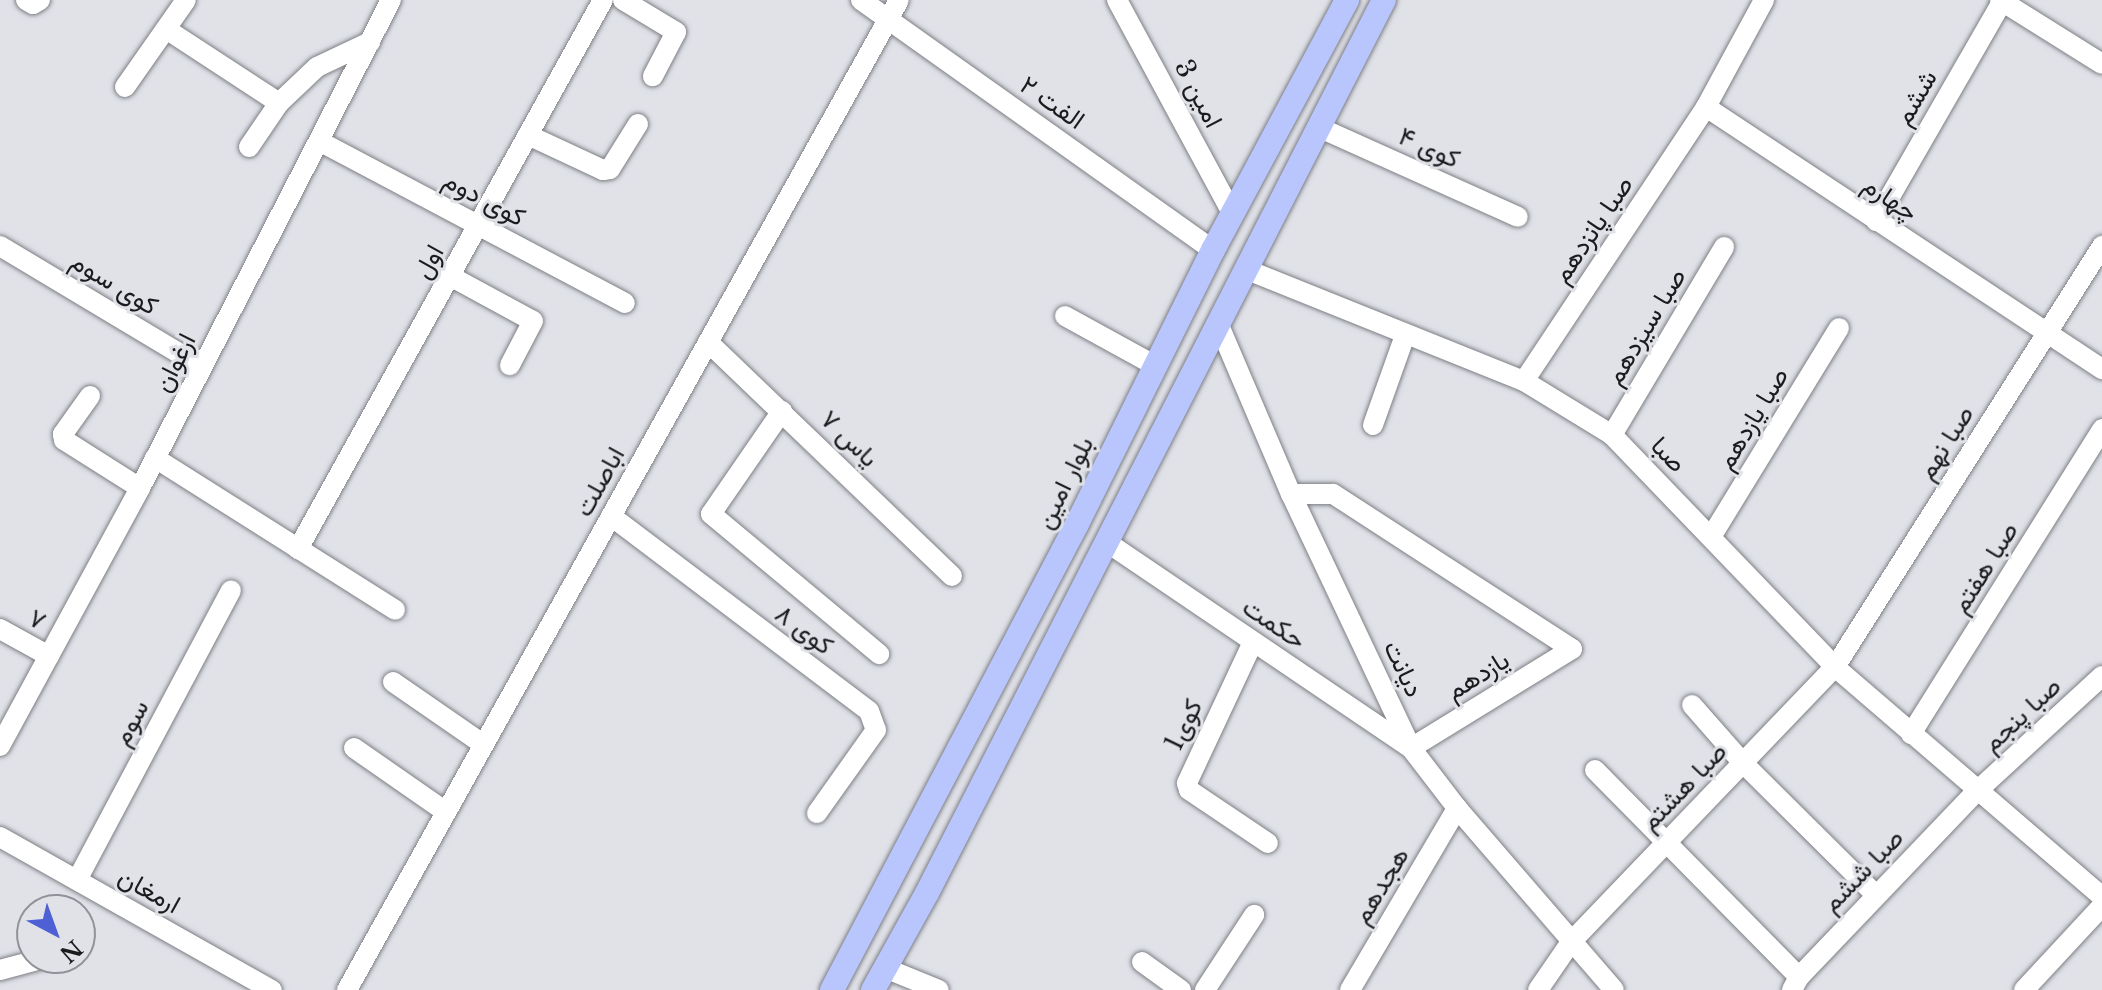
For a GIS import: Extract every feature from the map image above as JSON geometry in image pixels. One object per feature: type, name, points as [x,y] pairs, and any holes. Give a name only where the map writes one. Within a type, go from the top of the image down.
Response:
[{"type":"main road","name":"بلوار امین","points":[[832,990],[1077,524],[1232,213],[1347,0]]},
{"type":"main road","points":[[873,990],[1108,543],[1384,0]]},
{"type":"main road","points":[[1077,524],[1108,543]]},
{"type":"street","points":[[26,0],[33,4],[40,0]]},
{"type":"street","points":[[125,87],[186,0]]},
{"type":"street","name":"ارغوان","points":[[0,746],[140,488],[391,0]]},
{"type":"street","name":"اول","points":[[298,549],[603,0]]},
{"type":"street","points":[[623,0],[676,32],[653,76]]},
{"type":"street","name":"الفت ۲","points":[[861,0],[1213,250]]},
{"type":"street","name":"اباصلت","points":[[347,990],[899,0]]},
{"type":"street","points":[[1122,9],[1139,0]]},
{"type":"street","name":"صبا پانزدهم","points":[[1524,381],[1706,107],[1764,0]]},
{"type":"street","points":[[2001,1],[2102,64]]},
{"type":"street","name":"ششم","points":[[1876,221],[2001,1]]},
{"type":"street","name":"امین 3","points":[[1122,9],[1232,213]]},
{"type":"street","points":[[166,29],[279,103]]},
{"type":"street","points":[[249,147],[279,103],[317,67],[370,42]]},
{"type":"street","name":"چهارم","points":[[1706,107],[2045,335],[2102,369]]},
{"type":"street","points":[[528,135],[603,170],[610,169],[638,124]]},
{"type":"street","name":"کوی ۴","points":[[1318,127],[1518,217]]},
{"type":"street","name":"کوی دوم","points":[[319,141],[625,303]]},
{"type":"street","name":"کوی سوم","points":[[0,246],[202,367]]},
{"type":"street","name":"صبا نهم","points":[[1835,667],[2102,246]]},
{"type":"street","name":"صبا سیزدهم","points":[[1612,435],[1724,247]]},
{"type":"street","name":"صبا","points":[[1245,269],[1524,381],[1612,435],[1835,667],[2102,897]]},
{"type":"street","points":[[450,276],[533,321],[510,365]]},
{"type":"street","points":[[1065,316],[1154,365]]},
{"type":"street","name":"دیانت","points":[[1218,323],[1291,494],[1411,748],[1457,808],[1614,990]]},
{"type":"street","name":"صبا یازدهم","points":[[1711,537],[1839,328]]},
{"type":"street","points":[[1373,425],[1405,335]]},
{"type":"street","name":"یاس ۷","points":[[708,342],[952,576]]},
{"type":"street","points":[[90,396],[63,434],[64,440],[140,488]]},
{"type":"street","points":[[782,411],[711,514],[879,654]]},
{"type":"street","name":"صبا هفتم","points":[[1911,734],[2102,429]]},
{"type":"street","points":[[155,458],[395,610]]},
{"type":"street","name":"یازدهم","points":[[1291,494],[1333,494],[1572,649],[1411,748]]},
{"type":"street","name":"کوی ۸","points":[[611,516],[869,711],[876,730],[817,813]]},
{"type":"street","name":"حکمت","points":[[1108,543],[1411,748]]},
{"type":"street","name":"سوم","points":[[77,880],[231,590]]},
{"type":"street","name":"۷","points":[[0,629],[49,656]]},
{"type":"street","name":"کوی1","points":[[1253,642],[1187,783],[1189,790],[1268,843]]},
{"type":"street","name":"صبا هشتم","points":[[1538,990],[1571,942],[1835,667]]},
{"type":"street","name":"صبا پنجم","points":[[1977,791],[2102,676]]},
{"type":"street","points":[[393,682],[483,744]]},
{"type":"street","points":[[1692,705],[1743,763],[1876,895]]},
{"type":"street","points":[[354,748],[446,812]]},
{"type":"street","points":[[1595,770],[1796,984]]},
{"type":"street","name":"صبا ششم","points":[[1796,984],[1876,895],[1977,791]]},
{"type":"street","name":"هجدهم","points":[[1350,990],[1457,808]]},
{"type":"street","name":"ارمغان","points":[[0,837],[272,990]]},
{"type":"street","points":[[2024,990],[2102,906]]},
{"type":"street","points":[[1205,990],[1254,915]]},
{"type":"street","points":[[1142,962],[1181,990]]},
{"type":"street","points":[[885,968],[939,990]]}]
